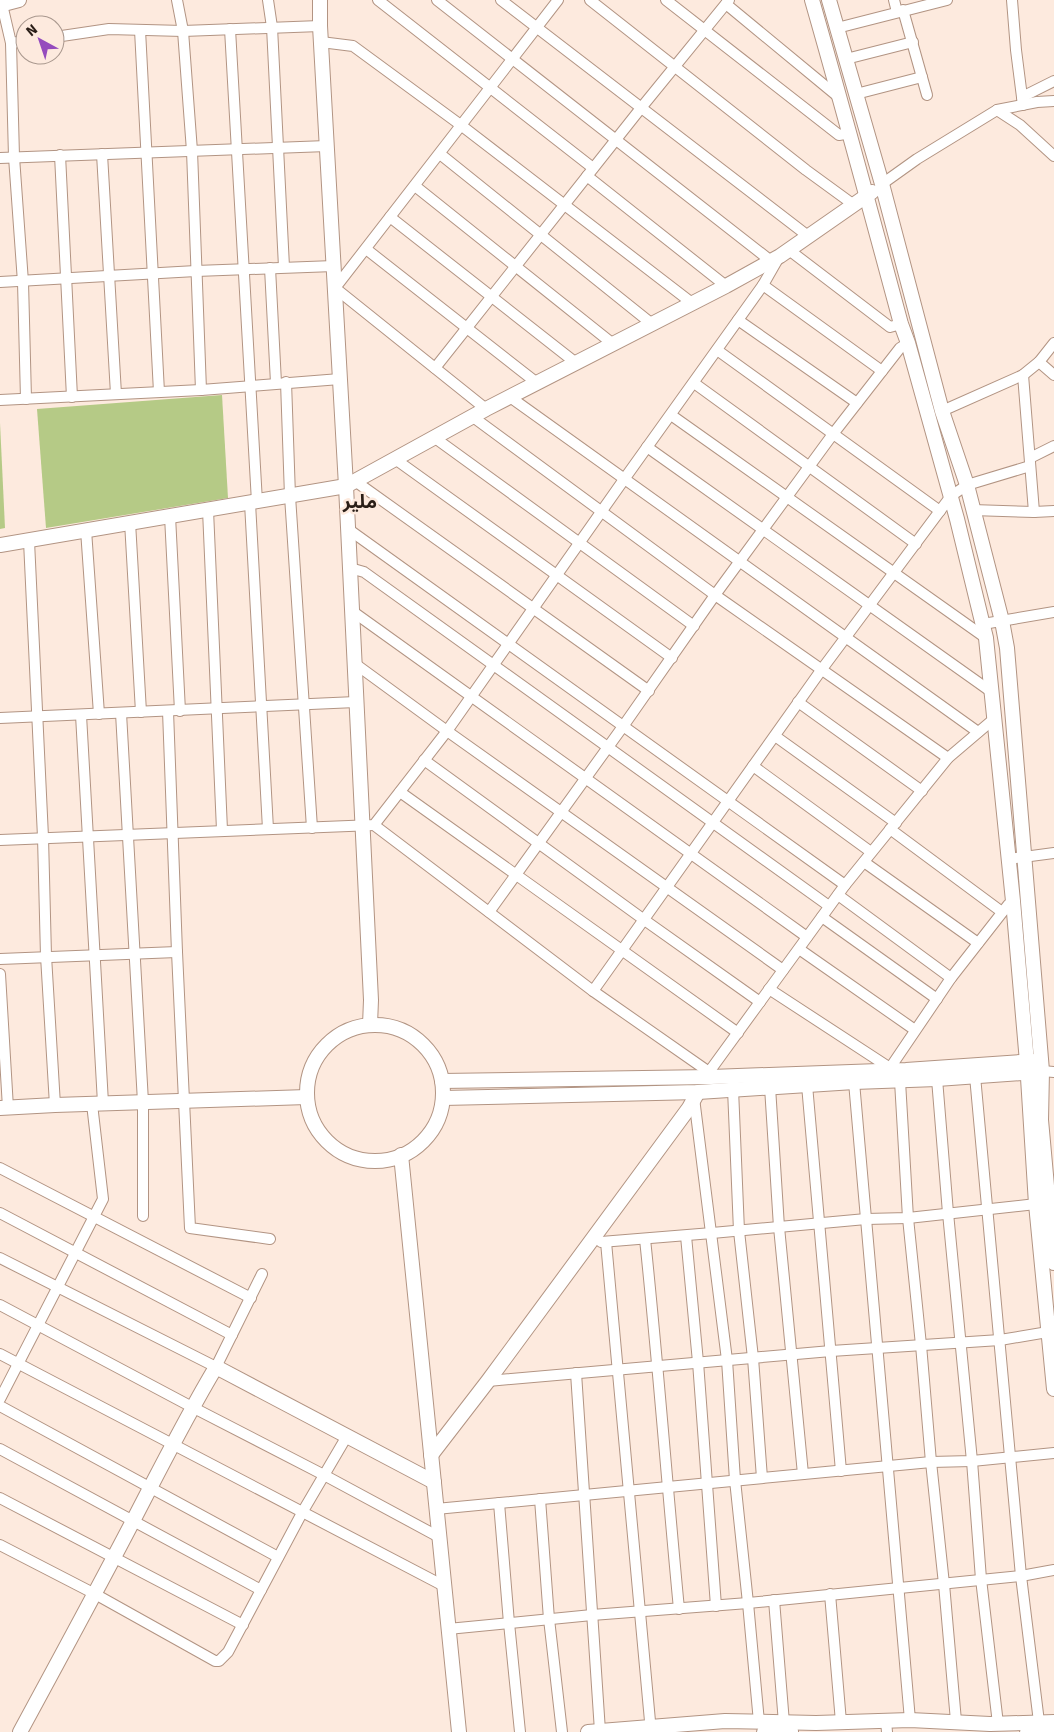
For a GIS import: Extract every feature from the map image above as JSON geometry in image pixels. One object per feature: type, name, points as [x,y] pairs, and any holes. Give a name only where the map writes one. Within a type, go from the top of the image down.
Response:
[{"type":"street","points":[[19,0],[1,3],[12,43],[14,157],[23,282],[26,399]]},
{"type":"street","points":[[176,0],[183,31],[192,151],[201,390]]},
{"type":"street","points":[[268,0],[272,27],[284,268]]},
{"type":"street","points":[[320,0],[340,379],[350,484],[348,529],[356,702],[368,826],[370,1025]]},
{"type":"street","points":[[378,0],[491,88],[726,286]]},
{"type":"street","points":[[437,0],[616,140],[780,256],[890,327],[902,324]]},
{"type":"street","points":[[501,0],[808,236]]},
{"type":"street","points":[[335,288],[558,0]]},
{"type":"street","points":[[590,0],[806,170],[854,205]]},
{"type":"street","points":[[666,0],[839,134],[850,133]]},
{"type":"street","points":[[812,0],[951,496],[986,638],[1013,901],[1038,1068],[1036,1204],[1051,1332],[1054,1389]]},
{"type":"street","points":[[829,0],[882,184],[942,411],[966,485],[1002,621],[1007,648],[1025,857],[1041,1120],[1054,1263]]},
{"type":"street","points":[[894,0],[912,42],[927,95]]},
{"type":"street","points":[[837,28],[900,11],[914,4],[947,0]]},
{"type":"street","points":[[1012,0],[1022,101]]},
{"type":"street","points":[[435,368],[727,2],[841,100]]},
{"type":"street","points":[[65,36],[109,29],[183,31],[320,26]]},
{"type":"street","points":[[230,29],[251,385],[261,707],[268,829]]},
{"type":"street","points":[[140,30],[159,392]]},
{"type":"street","points":[[321,42],[352,46],[462,126],[692,304]]},
{"type":"street","points":[[846,59],[912,42]]},
{"type":"street","points":[[856,94],[922,77]]},
{"type":"street","points":[[0,545],[290,496],[350,484],[472,417],[692,304],[780,256],[917,160],[997,110],[1022,101],[1054,81]]},
{"type":"street","points":[[1022,101],[1054,101]]},
{"type":"street","points":[[997,110],[1020,125],[1054,156]]},
{"type":"street","points":[[0,158],[327,146]]},
{"type":"street","points":[[102,154],[116,394]]},
{"type":"street","points":[[440,154],[652,324]]},
{"type":"street","points":[[60,155],[72,397]]},
{"type":"street","points":[[415,186],[613,344]]},
{"type":"street","points":[[390,217],[576,363]]},
{"type":"street","points":[[366,249],[537,383]]},
{"type":"street","points":[[368,826],[400,792],[447,731],[763,285],[780,256]]},
{"type":"street","points":[[0,282],[196,271],[334,266]]},
{"type":"street","points":[[270,268],[290,496],[312,828]]},
{"type":"street","points":[[763,285],[882,371]]},
{"type":"street","points":[[335,288],[486,410]]},
{"type":"street","points":[[738,320],[857,403]]},
{"type":"street","points":[[489,912],[832,434],[900,348],[908,343]]},
{"type":"street","points":[[942,411],[1023,375],[1039,362],[1054,343]]},
{"type":"street","points":[[717,350],[940,511]]},
{"type":"street","points":[[1039,362],[1054,375]]},
{"type":"street","points":[[1023,375],[1034,512]]},
{"type":"street","points":[[0,400],[201,390],[281,382],[340,379]]},
{"type":"street","points":[[694,383],[916,544]]},
{"type":"street","points":[[510,397],[978,732]]},
{"type":"street","points":[[671,415],[986,638]]},
{"type":"street","points":[[472,417],[715,595],[948,758]]},
{"type":"street","points":[[435,438],[694,626]]},
{"type":"street","points":[[593,991],[798,702],[951,496],[966,485],[1030,462],[1054,446]]},
{"type":"street","points":[[647,447],[993,693]]},
{"type":"street","points":[[395,459],[672,658]]},
{"type":"street","points":[[350,484],[534,609],[649,691]]},
{"type":"street","points":[[208,510],[222,830]]},
{"type":"street","points":[[972,510],[1054,511]]},
{"type":"street","points":[[170,516],[180,711]]},
{"type":"street","points":[[130,522],[141,712]]},
{"type":"street","points":[[348,529],[845,885]]},
{"type":"street","points":[[86,530],[99,714]]},
{"type":"street","points":[[29,541],[43,837],[46,956],[55,1105]]},
{"type":"street","points":[[350,568],[364,572],[829,906]]},
{"type":"street","points":[[352,611],[807,937]]},
{"type":"street","points":[[983,624],[1054,612]]},
{"type":"street","points":[[354,663],[783,970]]},
{"type":"street","points":[[0,718],[356,702]]},
{"type":"street","points":[[798,702],[922,791]]},
{"type":"street","points":[[168,711],[176,952],[190,1228],[270,1239]]},
{"type":"street","points":[[121,713],[143,1102],[143,1216]]},
{"type":"street","points":[[0,1399],[104,1199],[98,1103],[95,954],[81,715]]},
{"type":"street","points":[[431,1455],[590,1243],[683,1116],[696,1095],[711,1080],[738,1032],[845,885],[948,758],[995,718]]},
{"type":"street","points":[[774,736],[1002,912]]},
{"type":"street","points":[[424,760],[760,1002]]},
{"type":"street","points":[[753,766],[872,852]]},
{"type":"street","points":[[400,792],[738,1032]]},
{"type":"street","points":[[0,840],[88,835],[368,826],[489,912],[711,1080],[733,1089],[937,1079],[1038,1068]]},
{"type":"street","points":[[1008,859],[1054,853]]},
{"type":"street","points":[[864,862],[978,943]]},
{"type":"street","points":[[838,895],[951,978]]},
{"type":"street","points":[[890,1070],[951,978],[1002,912],[1013,901]]},
{"type":"street","points":[[822,917],[936,999]]},
{"type":"street","points":[[799,949],[916,1030]]},
{"type":"street","points":[[0,958],[176,952]]},
{"type":"street","points":[[0,974],[4,1108],[98,1103],[308,1097]]},
{"type":"street","points":[[769,989],[890,1070]]},
{"type":"street","points":[[370,1025],[389,1026],[406,1032],[422,1042],[434,1057],[442,1081],[443,1098],[440,1112],[432,1130],[418,1145],[402,1155],[381,1160],[360,1159],[340,1151],[324,1137],[312,1119],[308,1097],[309,1077],[317,1057],[331,1041],[349,1030],[370,1025]]},
{"type":"street","points":[[442,1081],[711,1080],[890,1070],[1038,1068]]},
{"type":"street","points":[[975,1076],[1021,1576],[1039,1722]]},
{"type":"street","points":[[937,1079],[972,1461],[993,1729]]},
{"type":"street","points":[[900,1081],[908,1218],[956,1721]]},
{"type":"street","points":[[854,1082],[910,1720]]},
{"type":"street","points":[[807,1085],[841,1471]]},
{"type":"street","points":[[770,1087],[779,1227],[803,1474]]},
{"type":"street","points":[[733,1089],[739,1231],[753,1358],[762,1478]]},
{"type":"street","points":[[443,1098],[696,1095]]},
{"type":"street","points":[[696,1095],[726,1360],[735,1480],[761,1727]]},
{"type":"street","points":[[402,1155],[459,1732]]},
{"type":"street","points":[[0,1168],[251,1298]]},
{"type":"street","points":[[590,1243],[712,1234],[866,1219],[908,1218],[948,1212],[987,1210],[1036,1204]]},
{"type":"street","points":[[0,1213],[232,1335]]},
{"type":"street","points":[[686,1236],[698,1362],[716,1606]]},
{"type":"street","points":[[645,1239],[679,1609]]},
{"type":"street","points":[[606,1242],[651,1729]]},
{"type":"street","points":[[0,1258],[216,1367],[434,1482]]},
{"type":"street","points":[[20,1732],[95,1594],[149,1486],[174,1445],[192,1407],[216,1367],[262,1274]]},
{"type":"street","points":[[0,1305],[439,1537]]},
{"type":"street","points":[[488,1381],[791,1354],[1000,1340],[1051,1332]]},
{"type":"street","points":[[0,1354],[444,1586]]},
{"type":"street","points":[[576,1373],[592,1616],[594,1731],[651,1729],[725,1721],[778,1729],[887,1727],[993,1729],[1025,1727],[1054,1732]]},
{"type":"street","points":[[0,1406],[278,1557]]},
{"type":"street","points":[[0,1545],[95,1594],[215,1661],[219,1661],[228,1652],[302,1511],[347,1436]]},
{"type":"street","points":[[0,1449],[261,1590]]},
{"type":"street","points":[[436,1509],[931,1462],[1010,1458],[1054,1452]]},
{"type":"street","points":[[0,1498],[243,1625]]},
{"type":"street","points":[[540,1499],[549,1619],[562,1732]]},
{"type":"street","points":[[499,1503],[520,1732]]},
{"type":"street","points":[[448,1629],[897,1589],[1021,1576],[1054,1570]]},
{"type":"street","points":[[830,1594],[841,1722]]},
{"type":"street","points":[[774,1600],[778,1729]]},
{"type":"street","points":[[816,1728],[841,1722],[887,1727],[910,1720],[956,1721],[993,1729]]},
{"type":"street","points":[[1025,1727],[1039,1722],[1054,1722]]},
{"type":"green space","points":[[222,395],[228,498],[46,528],[37,409]]},
{"type":"green space","points":[[0,423],[5,528],[0,529]]},
{"type":"district","name":"ملیر","points":[[360,501]]}]
